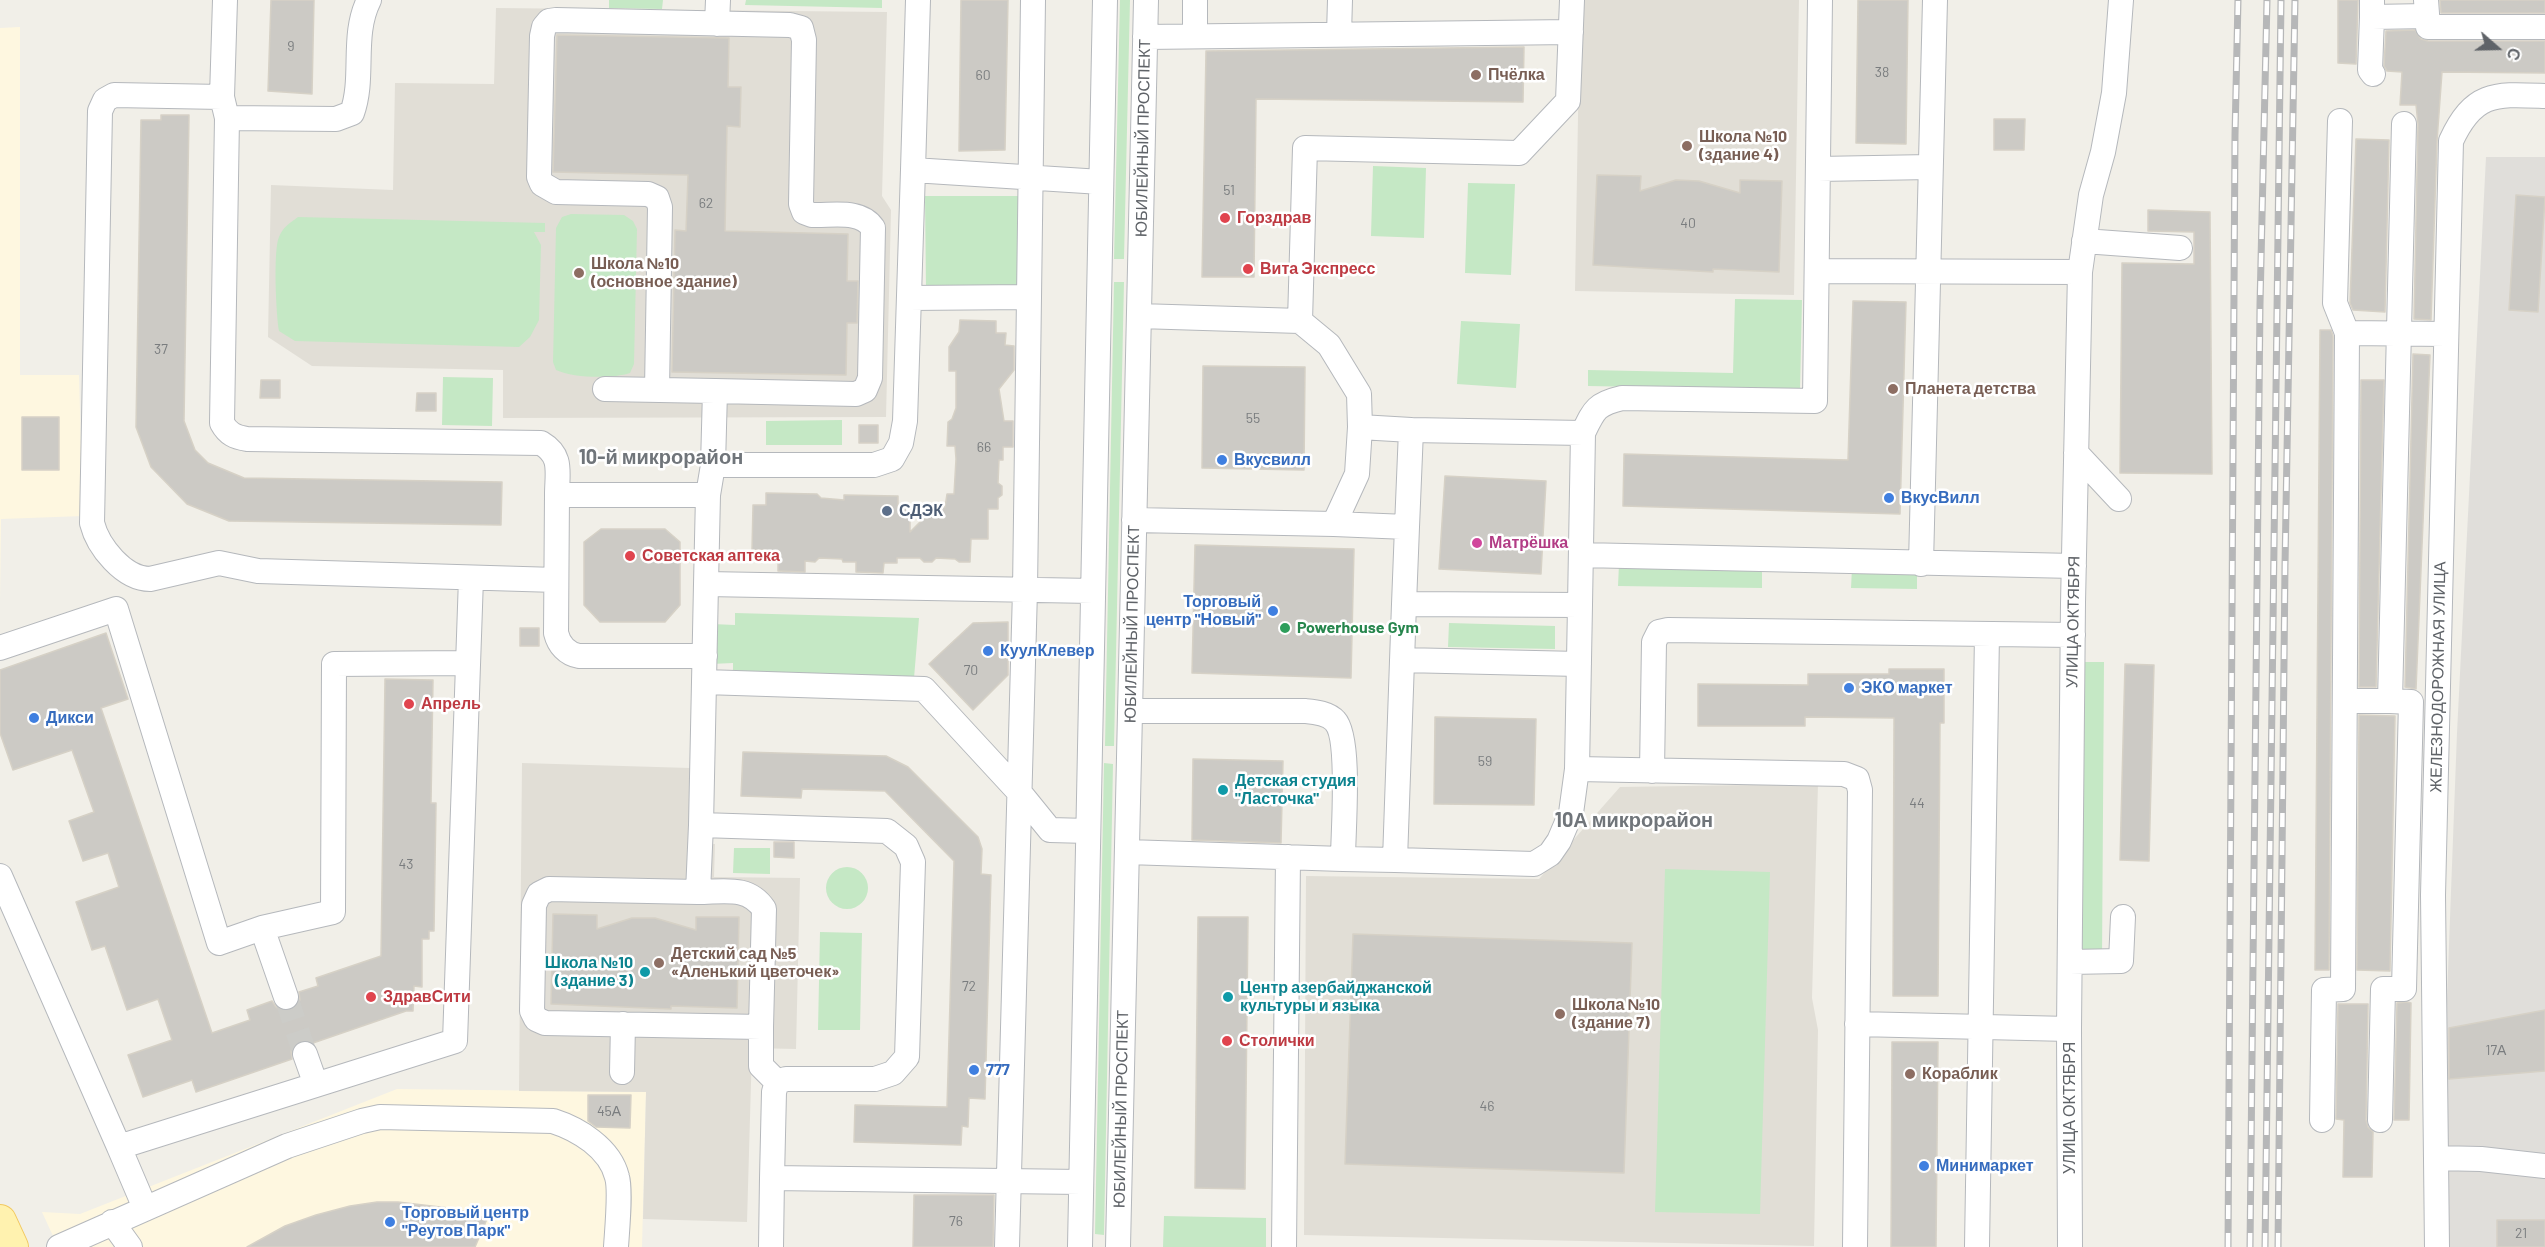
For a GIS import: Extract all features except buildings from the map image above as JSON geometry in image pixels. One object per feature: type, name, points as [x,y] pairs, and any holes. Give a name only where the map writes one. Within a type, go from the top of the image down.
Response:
[{"type":"main road","points":[[0,1221],[12,1247]]},
{"type":"street","points":[[225,0],[220,408],[222,423],[227,431],[237,437],[247,439],[541,444],[552,450],[557,460],[556,633],[561,644],[574,655],[705,656]]},
{"type":"street","points":[[369,0],[363,11],[358,40],[358,97],[352,113],[336,119],[114,95],[105,100],[99,111],[92,523],[95,537],[102,547],[132,576],[141,579],[150,579],[219,563],[258,571],[556,580]]},
{"type":"street","points":[[713,465],[874,465],[892,459],[901,443],[905,421],[918,0]]},
{"type":"street","points":[[1007,1247],[1025,590],[1033,0]]},
{"type":"street","points":[[1080,1247],[1105,0]]},
{"type":"street","name":"ЮБИЛЕЙНЫЙ ПРОСПЕКТ","points":[[1118,1247],[1146,0]]},
{"type":"street","points":[[1195,0],[1195,36]]},
{"type":"street","points":[[1339,34],[1340,0]]},
{"type":"street","points":[[1300,321],[1305,148],[1519,153],[1568,101],[1572,0]]},
{"type":"street","points":[[1127,852],[1534,864],[1563,845],[1571,813],[1577,769],[1583,433],[1594,409],[1608,401],[1622,398],[1815,401],[1820,0]]},
{"type":"street","points":[[1921,564],[1935,0]]},
{"type":"street","name":"УЛИЦА ОКТЯБРЯ","points":[[2070,1247],[2069,1029],[2073,634],[2080,273],[2091,195],[2103,152],[2114,93],[2121,0]]},
{"type":"street","points":[[2373,74],[2370,70],[2372,8],[2426,8],[2428,27],[2545,27]]},
{"type":"street","points":[[605,389],[657,390],[716,391],[855,393],[865,390],[870,378],[873,228],[869,221],[860,216],[804,213],[801,204],[804,39],[801,28],[718,12],[556,20],[549,21],[542,36],[540,177],[542,184],[556,192],[648,194],[657,198],[660,207],[657,390]]},
{"type":"street","points":[[1145,37],[1570,32]]},
{"type":"street","name":"ЖЕЛЕЗНОДОРОЖНАЯ УЛИЦА","points":[[2437,1247],[2433,895],[2451,141],[2458,125],[2468,112],[2485,100],[2502,94],[2545,96]]},
{"type":"street","points":[[2340,121],[2335,303],[2347,333],[2343,989]]},
{"type":"street","points":[[2390,701],[2404,124]]},
{"type":"street","points":[[1818,169],[1930,167]]},
{"type":"street","points":[[913,170],[1101,182]]},
{"type":"street","points":[[2084,241],[2180,248]]},
{"type":"street","points":[[1817,271],[1928,270],[2080,273]]},
{"type":"street","points":[[909,298],[1029,297]]},
{"type":"street","points":[[1139,316],[1300,321],[1329,345],[1359,394],[1360,427],[1357,474],[1334,524]]},
{"type":"street","points":[[2347,333],[2446,334]]},
{"type":"street","points":[[698,892],[708,495],[713,465],[716,391]]},
{"type":"street","points":[[1360,427],[1583,433]]},
{"type":"street","points":[[1395,860],[1411,430]]},
{"type":"street","points":[[2076,453],[2119,499]]},
{"type":"street","points":[[557,495],[708,495]]},
{"type":"street","points":[[1134,520],[1407,527]]},
{"type":"street","points":[[1581,555],[2074,566]]},
{"type":"street","points":[[119,1147],[455,1041],[471,578]]},
{"type":"street","points":[[0,648],[116,609],[141,579]]},
{"type":"street","points":[[706,584],[1093,591]]},
{"type":"street","points":[[1404,604],[1580,606]]},
{"type":"street","points":[[116,609],[219,942],[262,928],[333,912],[334,664],[468,663]]},
{"type":"street","points":[[1652,771],[1654,642],[1659,632],[1668,630],[2073,634]]},
{"type":"street","points":[[1977,1247],[1987,634]]},
{"type":"street","points":[[1402,660],[1579,664]]},
{"type":"street","points":[[704,682],[924,689],[1020,793],[1050,830],[1088,831]]},
{"type":"street","points":[[2322,1120],[2324,990],[2404,989],[2411,702],[2345,701]]},
{"type":"street","points":[[1130,711],[1305,711],[1321,713],[1334,720],[1341,731],[1344,749],[1342,859]]},
{"type":"street","points":[[1577,769],[1844,774],[1857,779],[1860,790],[1855,1247]]},
{"type":"street","points":[[701,825],[876,829],[887,831],[896,837],[910,853],[913,862],[907,1057],[892,1073],[875,1079],[786,1078],[777,1082],[774,1092],[771,1247]]},
{"type":"street","points":[[1284,1247],[1288,857]]},
{"type":"street","points":[[0,876],[145,1208]]},
{"type":"street","points":[[761,1027],[545,1023],[536,1019],[532,1011],[534,905],[539,894],[549,889],[747,893],[757,898],[764,909],[761,1066],[777,1082]]},
{"type":"street","points":[[2070,962],[2121,961],[2123,917]]},
{"type":"street","points":[[262,928],[286,997]]},
{"type":"street","points":[[2380,1120],[2383,989]]},
{"type":"street","points":[[622,1072],[623,1024]]},
{"type":"street","points":[[1857,1024],[2069,1029]]},
{"type":"street","points":[[305,1054],[316,1085]]},
{"type":"street","points":[[59,1247],[287,1146],[380,1118],[553,1121],[571,1127],[594,1143],[607,1158],[617,1177],[616,1247]]},
{"type":"street","points":[[2436,1158],[2481,1159],[2545,1166]]},
{"type":"street","points":[[772,1178],[1081,1182]]},
{"type":"street","points":[[112,1222],[130,1247]]},
{"type":"shaded area","name":"Школа №10 (здание 4)","points":[[1580,0],[1799,0],[1794,295],[1575,291]]},
{"type":"shaded area","name":"Школа №10 (основное здание)","points":[[496,8],[887,12],[882,196],[891,210],[886,417],[503,418],[503,370],[312,366],[268,337],[271,185],[393,190],[395,83],[494,84]]},
{"type":"shaded area","points":[[20,27],[20,375],[79,375],[83,516],[1,519],[0,602],[0,28]]},
{"type":"shaded area","points":[[2486,157],[2545,157],[2545,1247],[2448,1247],[2447,998],[2457,733]]},
{"type":"shaded area","name":"Детский сад №5 «Аленький цветочек»","points":[[522,763],[690,768],[690,843],[715,844],[714,877],[800,878],[796,1049],[752,1048],[747,1222],[643,1219],[646,1092],[519,1091]]},
{"type":"shaded area","name":"Школа №10 (здание 7)","points":[[1818,784],[1812,998],[1818,1030],[1814,1246],[1304,1235],[1306,876],[1539,879],[1620,787]]},
{"type":"shaded area","points":[[397,1089],[646,1092],[642,1247],[58,1247],[42,1212],[80,1214]]},
{"type":"green space","points":[[609,0],[663,0],[662,9],[609,8]]},
{"type":"green space","points":[[746,0],[882,0],[882,8],[745,5]]},
{"type":"green space","points":[[1120,0],[1130,0],[1124,259],[1114,259]]},
{"type":"green space","points":[[1373,166],[1426,168],[1424,238],[1371,236]]},
{"type":"green space","points":[[1468,183],[1515,184],[1511,275],[1465,273]]},
{"type":"green space","points":[[925,196],[1021,196],[1021,289],[926,290]]},
{"type":"green space","points":[[571,214],[624,215],[633,221],[637,229],[634,364],[630,373],[603,377],[572,375],[556,370],[553,362],[556,228],[562,217]]},
{"type":"green space","points":[[298,217],[545,223],[545,232],[534,232],[541,245],[539,320],[530,337],[519,347],[295,341],[279,331],[276,268],[279,237],[285,228]]},
{"type":"green space","points":[[1114,282],[1124,282],[1114,746],[1105,746]]},
{"type":"green space","points":[[1735,299],[1802,300],[1800,390],[1588,386],[1588,370],[1733,373]]},
{"type":"green space","points":[[1461,321],[1520,324],[1516,388],[1457,384]]},
{"type":"green space","points":[[443,377],[493,378],[492,426],[442,425]]},
{"type":"green space","points":[[842,420],[842,445],[766,445],[766,421]]},
{"type":"green space","points":[[1619,564],[1762,567],[1762,588],[1618,586]]},
{"type":"green space","points":[[1852,568],[1917,570],[1917,589],[1851,588]]},
{"type":"green space","points":[[735,613],[919,618],[914,678],[733,676],[733,663],[711,664],[712,624],[735,625]]},
{"type":"green space","points":[[1449,623],[1555,626],[1555,649],[1448,647]]},
{"type":"green space","points":[[2084,662],[2104,662],[2102,960],[2081,959]]},
{"type":"green space","points":[[1104,763],[1113,764],[1104,1235],[1095,1234]]},
{"type":"green space","points":[[734,848],[770,848],[770,874],[733,873]]},
{"type":"green space","points":[[847,867],[862,873],[868,888],[862,903],[847,909],[832,903],[826,888],[832,873]]},
{"type":"green space","points":[[1665,869],[1770,872],[1760,1214],[1655,1212]]},
{"type":"green space","points":[[820,932],[862,933],[860,1030],[818,1030]]},
{"type":"green space","points":[[1164,1216],[1266,1218],[1266,1247],[1163,1247]]},
{"type":"tunnel","points":[[286,997],[305,1054]]},
{"type":"railway","points":[[2228,1247],[2235,135],[2238,0]]},
{"type":"railway","points":[[2250,1247],[2260,304],[2267,0]]},
{"type":"railway","points":[[2265,1247],[2281,0]]},
{"type":"railway","points":[[2278,1247],[2285,565],[2295,0]]},
{"type":"place","name":"Пчёлка","points":[[1476,75]]},
{"type":"place","name":"Школа №10 (здание 4)","points":[[1687,146]]},
{"type":"place","name":"Горздрав","points":[[1225,218]]},
{"type":"place","name":"Вита Экспресс","points":[[1248,269]]},
{"type":"place","name":"Школа №10 (основное здание)","points":[[579,273]]},
{"type":"place","name":"Планета детства","points":[[1893,389]]},
{"type":"place","name":"Вкусвилл","points":[[1222,460]]},
{"type":"place","name":"ВкусВилл","points":[[1889,498]]},
{"type":"place","name":"СДЭК","points":[[887,511]]},
{"type":"place","name":"Матрёшка","points":[[1477,543]]},
{"type":"place","name":"Советская аптека","points":[[630,556]]},
{"type":"place","name":"Торговый центр \"Новый\"","points":[[1273,611]]},
{"type":"place","name":"Powerhouse Gym","points":[[1285,628]]},
{"type":"place","name":"КуулКлевер","points":[[988,651]]},
{"type":"place","name":"ЭКО маркет","points":[[1849,688]]},
{"type":"place","name":"Апрель","points":[[409,704]]},
{"type":"place","name":"Дикси","points":[[34,718]]},
{"type":"place","name":"Детская студия \"Ласточка\"","points":[[1223,790]]},
{"type":"place","name":"Детский сад №5 «Аленький цветочек»","points":[[659,963]]},
{"type":"place","name":"Школа №10 (здание 3)","points":[[645,972]]},
{"type":"place","name":"ЗдравСити","points":[[371,997]]},
{"type":"place","name":"Центр азербайджанской культуры и языка","points":[[1228,997]]},
{"type":"place","name":"Школа №10 (здание 7)","points":[[1560,1014]]},
{"type":"place","name":"Столички","points":[[1227,1041]]},
{"type":"place","name":"777","points":[[974,1070]]},
{"type":"place","name":"Кораблик","points":[[1910,1074]]},
{"type":"place","name":"Минимаркет","points":[[1924,1166]]},
{"type":"place","name":"Торговый центр \"Реутов Парк\"","points":[[390,1222]]},
{"type":"district","name":"10-й микрорайон","points":[[661,457]]},
{"type":"district","name":"10А микрорайон","points":[[1634,820]]}]
